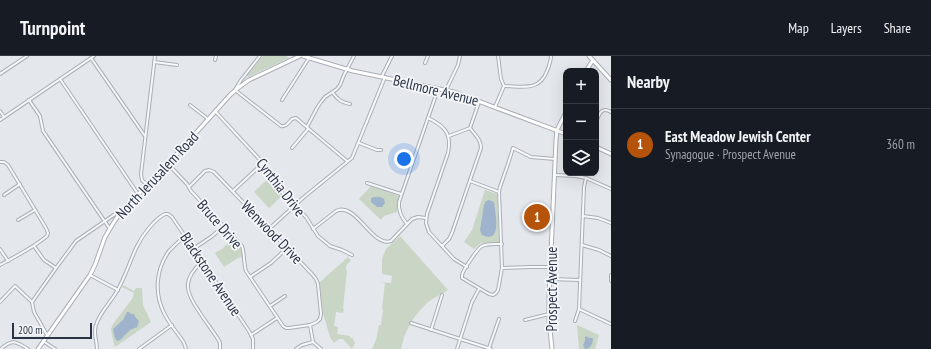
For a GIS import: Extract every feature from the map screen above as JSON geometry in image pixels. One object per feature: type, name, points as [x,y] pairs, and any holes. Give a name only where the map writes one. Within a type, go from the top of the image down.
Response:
[{"type":"main road","name":"North Jerusalem Road","points":[[38,349],[90,275],[105,237],[118,216],[126,207],[168,164],[235,90],[254,77],[302,56]]},
{"type":"main road","name":"Bellmore Avenue","points":[[302,56],[347,69],[461,94],[563,133]]},
{"type":"main road","points":[[589,56],[611,80]]},
{"type":"main road","points":[[588,68],[593,60]]},
{"type":"main road","name":"Prospect Avenue","points":[[552,349],[549,314],[554,174],[557,130],[563,118]]},
{"type":"main road","points":[[599,148],[611,154]]},
{"type":"street","points":[[0,74],[27,56]]},
{"type":"street","points":[[0,120],[94,56]]},
{"type":"street","points":[[147,185],[142,180],[140,174],[154,56]]},
{"type":"street","points":[[215,60],[216,56]]},
{"type":"street","points":[[260,56],[235,90],[281,126],[286,125],[292,119],[296,118],[347,162]]},
{"type":"street","points":[[292,148],[308,128],[316,108],[340,85],[354,56]]},
{"type":"street","points":[[268,229],[353,156],[392,56]]},
{"type":"street","points":[[425,63],[428,56]]},
{"type":"street","points":[[446,90],[458,66],[460,56]]},
{"type":"street","points":[[495,107],[504,86],[501,79],[498,56]]},
{"type":"street","points":[[504,86],[537,85],[545,75],[551,56]]},
{"type":"street","points":[[91,58],[145,137]]},
{"type":"street","points":[[282,100],[309,58]]},
{"type":"street","points":[[154,62],[177,65]]},
{"type":"street","points":[[60,79],[138,194]]},
{"type":"street","points":[[407,224],[401,217],[399,202],[439,88]]},
{"type":"street","points":[[333,93],[340,101],[350,104]]},
{"type":"street","points":[[29,100],[40,116],[43,131],[110,229]]},
{"type":"street","points":[[470,128],[479,101]]},
{"type":"street","points":[[190,104],[208,119]]},
{"type":"street","points":[[599,115],[602,111],[606,110],[611,112]]},
{"type":"street","points":[[0,111],[4,117]]},
{"type":"street","name":"Cynthia Drive","points":[[215,111],[277,178],[282,193],[306,218],[318,236],[333,248],[352,255]]},
{"type":"street","points":[[428,118],[441,126],[449,136],[449,145],[448,153],[426,218],[426,223],[430,232],[454,259],[467,267]]},
{"type":"street","points":[[449,136],[470,128]]},
{"type":"street","points":[[442,246],[450,239],[482,146],[479,139],[470,128]]},
{"type":"street","points":[[359,143],[380,150]]},
{"type":"street","points":[[502,244],[488,244],[481,246],[476,251],[462,275],[462,278],[489,294],[493,295],[498,290],[502,268],[502,244],[499,192],[513,148],[524,155],[531,157],[555,159]]},
{"type":"street","points":[[0,162],[4,162],[8,165],[48,233],[47,236],[34,246],[0,265]]},
{"type":"street","points":[[233,191],[263,163]]},
{"type":"street","name":"Bruce Drive","points":[[168,164],[182,178],[191,192],[242,246],[245,268],[283,326],[289,328],[310,325]]},
{"type":"street","name":"Wenwood Drive","points":[[189,187],[205,171],[209,170],[214,172],[316,279],[318,284],[320,319],[310,325]]},
{"type":"street","points":[[554,174],[586,178],[611,189]]},
{"type":"street","points":[[575,321],[579,309],[584,187],[586,178]]},
{"type":"street","points":[[470,182],[499,192]]},
{"type":"street","points":[[367,183],[401,194]]},
{"type":"street","points":[[4,195],[20,184]]},
{"type":"street","points":[[32,302],[76,241],[126,207]]},
{"type":"street","points":[[313,229],[336,211],[341,209],[347,210],[379,239],[387,242],[391,241],[412,219],[418,217],[426,218]]},
{"type":"street","points":[[18,220],[35,210]]},
{"type":"street","name":"Blackstone Avenue","points":[[118,290],[124,279],[132,255],[144,235],[156,220],[165,214],[170,215],[252,335]]},
{"type":"street","points":[[583,216],[598,218],[611,223]]},
{"type":"street","points":[[194,249],[224,226]]},
{"type":"street","points":[[185,236],[167,254],[158,276],[158,290],[159,299],[164,314],[184,343],[186,349]]},
{"type":"street","points":[[582,245],[599,250],[611,256]]},
{"type":"street","points":[[34,246],[44,260],[56,268]]},
{"type":"street","points":[[0,248],[8,261]]},
{"type":"street","points":[[250,277],[271,263],[287,248]]},
{"type":"street","points":[[202,262],[193,270],[190,276],[188,285],[189,293],[193,303],[218,339],[220,349]]},
{"type":"street","points":[[502,268],[550,267]]},
{"type":"street","points":[[90,275],[118,290],[98,318],[95,332],[97,349]]},
{"type":"street","points":[[611,275],[611,281]]},
{"type":"street","points":[[550,279],[580,280]]},
{"type":"street","points":[[0,302],[15,286],[32,302],[34,312],[47,335]]},
{"type":"street","points":[[457,349],[472,302],[479,289]]},
{"type":"street","points":[[431,330],[442,295]]},
{"type":"street","points":[[270,306],[285,296]]},
{"type":"street","points":[[579,309],[611,324]]},
{"type":"street","points":[[525,320],[549,314]]},
{"type":"street","points":[[253,349],[254,342],[252,335],[277,318]]},
{"type":"street","points":[[411,323],[490,349],[499,319]]},
{"type":"street","points":[[310,325],[313,342],[321,349]]},
{"type":"street","points":[[139,349],[172,326]]},
{"type":"street","points":[[43,341],[55,349]]},
{"type":"street","points":[[1,349],[7,344],[13,342],[20,343],[28,349]]},
{"type":"street","points":[[296,349],[302,345],[313,342]]},
{"type":"green space","points":[[263,56],[286,56],[289,58],[248,77],[247,75]]},
{"type":"green space","points":[[272,175],[282,196],[269,208],[254,192]]},
{"type":"green space","points":[[371,186],[399,196],[397,212],[384,216],[381,220],[359,199]]},
{"type":"green space","points":[[485,190],[497,194],[499,242],[481,243],[474,249],[464,242],[472,230]]},
{"type":"green space","points":[[400,236],[448,290],[429,301],[418,313],[407,330],[401,349],[372,349],[376,340],[379,325],[381,325],[383,310],[385,283],[379,282],[391,283],[392,276],[382,274],[382,259],[386,249]]},
{"type":"green space","points":[[233,238],[240,247],[243,257],[238,258],[224,267],[215,253],[222,249]]},
{"type":"green space","points":[[348,257],[351,261],[346,267],[344,309],[343,313],[336,312],[334,326],[338,327],[337,334],[350,336],[350,338],[353,338],[355,343],[352,349],[343,339],[339,339],[334,343],[330,337],[323,314],[319,283]]},
{"type":"green space","points":[[123,285],[134,291],[136,288],[142,288],[143,305],[151,322],[115,347],[111,329],[113,324],[132,299],[134,293],[122,287]]},
{"type":"green space","points":[[577,325],[599,335],[595,349],[579,349]]},
{"type":"water","points":[[374,197],[384,199],[385,203],[382,207],[377,207],[371,202],[371,198]]},
{"type":"water","points":[[489,200],[494,202],[496,226],[495,232],[489,237],[482,235],[480,230],[484,205],[486,201]]},
{"type":"water","points":[[127,312],[134,314],[139,321],[137,327],[130,330],[117,341],[113,329],[123,320]]},
{"type":"water","points":[[586,336],[593,338],[593,340],[590,347],[585,349],[583,345]]},
{"type":"place","name":"East Meadow Jewish Center","points":[[537,217]]}]
